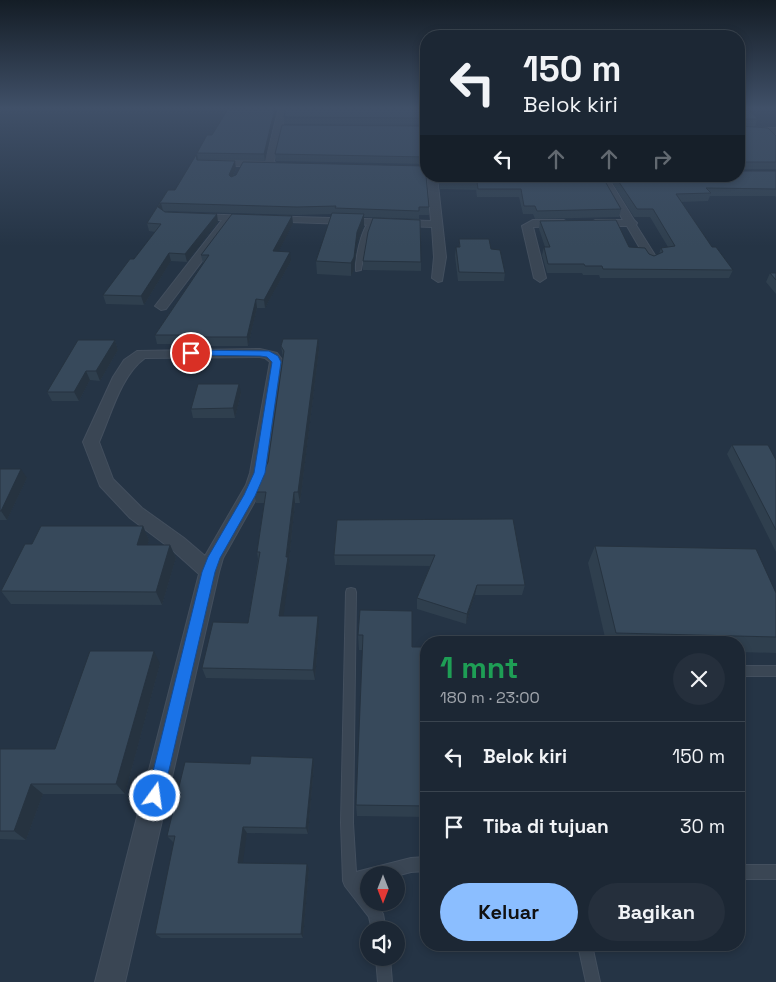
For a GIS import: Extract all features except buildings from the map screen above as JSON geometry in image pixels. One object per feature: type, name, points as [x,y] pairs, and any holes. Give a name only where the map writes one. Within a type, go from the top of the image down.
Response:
[{"type":"street","points":[[202,164],[240,169],[276,165],[269,161],[271,154]]},
{"type":"street","points":[[432,182],[440,257],[438,278]]},
{"type":"street","points":[[606,182],[632,223],[652,260]]},
{"type":"street","points":[[181,216],[436,224]]},
{"type":"street","points":[[160,306],[230,217]]},
{"type":"street","points":[[540,278],[527,226],[533,223],[632,223]]},
{"type":"street","points":[[110,982],[209,572],[214,557],[257,479],[277,362],[269,354],[260,353],[142,354],[129,363],[120,377],[91,442],[106,482],[136,513],[177,543],[209,572]]},
{"type":"lane","points":[[358,270],[363,240],[370,223]]},
{"type":"lane","points":[[351,592],[347,823],[350,881],[376,914],[377,921]]},
{"type":"lane","points":[[745,671],[776,671]]},
{"type":"lane","points":[[405,867],[420,864]]},
{"type":"lane","points":[[745,872],[776,872]]},
{"type":"lane","points":[[350,881],[360,878]]},
{"type":"lane","points":[[586,951],[593,982]]},
{"type":"lane","points":[[384,966],[385,982]]},
{"type":"route","points":[[155,796],[209,572],[214,557],[255,485],[259,473],[277,362],[269,354],[260,353],[191,353]]}]
